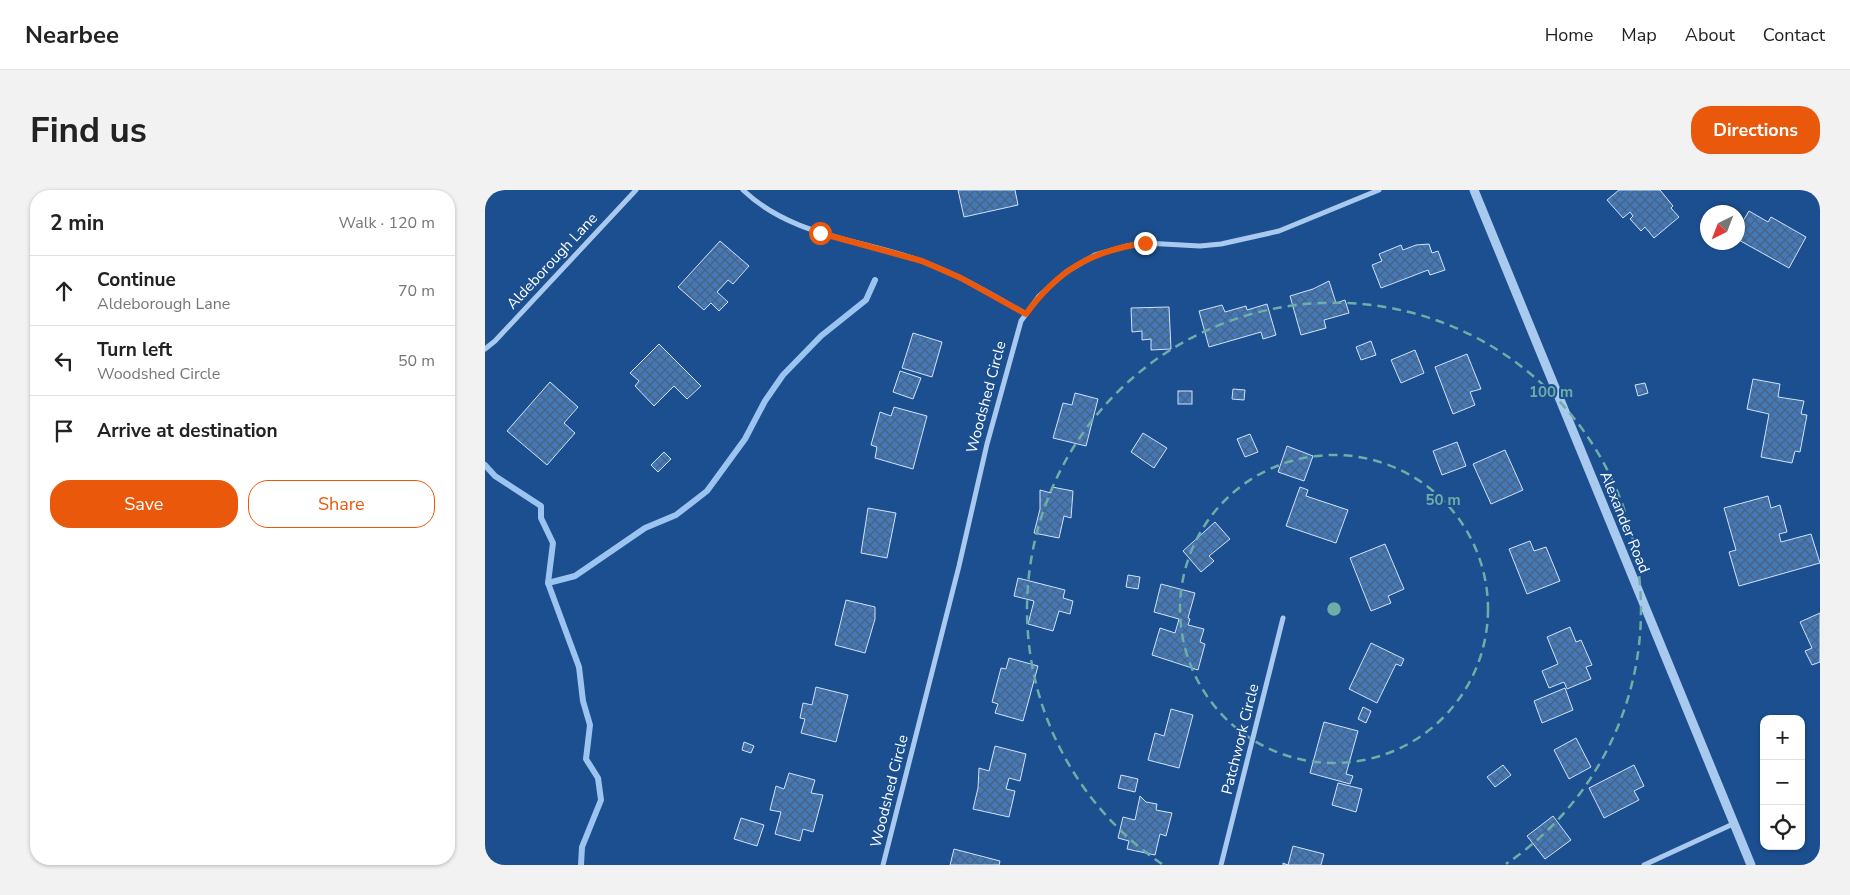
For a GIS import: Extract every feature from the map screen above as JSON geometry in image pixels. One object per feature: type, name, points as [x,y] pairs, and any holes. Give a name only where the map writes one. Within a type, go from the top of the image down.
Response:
[{"type":"street","name":"Aldeborough Lane","points":[[485,349],[637,190]]},
{"type":"street","points":[[743,190],[785,220],[820,233],[922,261],[961,278],[1026,314]]},
{"type":"street","name":"Woodshed Circle","points":[[883,865],[1015,336],[1021,321],[1039,296],[1066,272],[1095,255],[1145,243],[1200,246],[1221,244],[1264,235],[1279,231],[1379,190]]},
{"type":"street","name":"Alexander Road","points":[[1474,190],[1751,865]]},
{"type":"street","name":"Patchwork Circle","points":[[1221,865],[1283,618]]},
{"type":"street","points":[[1644,865],[1733,824]]},
{"type":"building","points":[[958,190],[1015,190],[1018,205],[964,217]]},
{"type":"building","points":[[1619,190],[1660,190],[1679,217],[1654,238],[1645,227],[1641,231],[1630,219],[1633,216],[1630,212],[1623,218],[1607,200]]},
{"type":"building","points":[[1749,211],[1768,222],[1771,217],[1806,237],[1789,268],[1745,243],[1745,218]]},
{"type":"building","points":[[720,241],[749,266],[733,284],[728,280],[717,292],[728,302],[719,311],[711,303],[704,310],[678,287]]},
{"type":"building","points":[[1429,244],[1432,253],[1438,251],[1445,270],[1430,275],[1428,270],[1381,288],[1372,265],[1382,261],[1379,254],[1401,245],[1403,250],[1416,245]]},
{"type":"building","points":[[1329,281],[1336,303],[1345,300],[1349,313],[1324,320],[1326,328],[1301,335],[1290,296],[1313,289]]},
{"type":"building","points":[[1267,304],[1276,335],[1263,339],[1261,332],[1209,347],[1199,311],[1222,305],[1225,312],[1246,306],[1247,310]]},
{"type":"building","points":[[1169,307],[1171,349],[1151,350],[1151,339],[1142,340],[1142,331],[1132,332],[1131,308]]},
{"type":"building","points":[[913,333],[942,342],[932,377],[902,368]]},
{"type":"building","points":[[1371,341],[1376,355],[1361,360],[1356,347]]},
{"type":"building","points":[[659,344],[701,386],[687,399],[674,386],[654,406],[635,386],[639,381],[630,373]]},
{"type":"building","points":[[1415,350],[1424,373],[1401,383],[1391,360]]},
{"type":"building","points":[[1467,354],[1481,389],[1470,392],[1475,405],[1453,414],[1435,367]]},
{"type":"building","points":[[900,371],[921,378],[913,399],[893,392]]},
{"type":"building","points":[[1753,379],[1780,384],[1778,397],[1804,401],[1801,414],[1807,415],[1800,452],[1795,451],[1792,463],[1761,457],[1769,414],[1747,409]]},
{"type":"building","points":[[550,382],[578,407],[564,423],[575,433],[547,465],[507,431]]},
{"type":"building","points":[[1645,383],[1648,393],[1638,396],[1635,385]]},
{"type":"building","points":[[1233,389],[1245,390],[1244,400],[1232,399]]},
{"type":"building","points":[[1178,391],[1192,391],[1192,404],[1178,404]]},
{"type":"building","points":[[1075,393],[1098,399],[1086,446],[1053,438],[1063,403],[1072,405]]},
{"type":"building","points":[[894,407],[927,416],[913,469],[875,458],[877,447],[871,445],[880,412],[891,416]]},
{"type":"building","points":[[1143,433],[1167,448],[1154,468],[1131,452]]},
{"type":"building","points":[[1250,434],[1258,452],[1245,457],[1237,439]]},
{"type":"building","points":[[1457,442],[1466,466],[1442,475],[1433,451]]},
{"type":"building","points":[[1287,446],[1313,456],[1304,481],[1278,472]]},
{"type":"building","points":[[1505,450],[1523,490],[1491,504],[1473,464]]},
{"type":"building","points":[[664,452],[671,459],[658,472],[651,465]]},
{"type":"building","points":[[1052,487],[1073,491],[1071,518],[1064,516],[1059,538],[1034,533],[1040,509],[1040,490],[1051,493]]},
{"type":"building","points":[[1300,487],[1308,490],[1306,496],[1348,510],[1336,543],[1286,526]]},
{"type":"building","points":[[1768,496],[1771,508],[1780,505],[1787,532],[1779,534],[1781,542],[1811,534],[1820,563],[1739,586],[1729,552],[1736,550],[1724,508]]},
{"type":"building","points":[[868,508],[896,513],[887,558],[861,553]]},
{"type":"building","points":[[1215,522],[1230,539],[1209,556],[1214,561],[1201,572],[1183,551]]},
{"type":"building","points":[[1530,541],[1534,551],[1546,547],[1560,581],[1527,594],[1509,549]]},
{"type":"building","points":[[1385,544],[1404,589],[1388,596],[1391,603],[1371,611],[1350,558]]},
{"type":"building","points":[[1128,575],[1140,577],[1138,589],[1126,587]]},
{"type":"building","points":[[1018,578],[1065,590],[1063,598],[1073,601],[1070,614],[1059,611],[1053,631],[1028,624],[1034,601],[1014,596]]},
{"type":"building","points":[[1161,584],[1195,593],[1188,625],[1204,629],[1200,642],[1205,644],[1198,670],[1152,655],[1160,628],[1175,633],[1179,619],[1154,612]]},
{"type":"building","points":[[846,600],[875,607],[875,619],[865,653],[835,645]]},
{"type":"building","points":[[1820,613],[1820,662],[1812,665],[1805,651],[1812,648],[1800,622]]},
{"type":"building","points":[[1570,627],[1576,642],[1581,640],[1592,665],[1586,667],[1591,679],[1567,689],[1564,682],[1549,688],[1542,671],[1558,664],[1547,637]]},
{"type":"building","points":[[1371,643],[1404,659],[1401,666],[1396,664],[1377,703],[1349,689]]},
{"type":"building","points":[[1009,658],[1038,666],[1023,721],[995,713],[998,704],[992,702],[1001,668],[1006,669]]},
{"type":"building","points":[[816,687],[848,695],[836,742],[801,733],[805,719],[800,718],[803,703],[812,705]]},
{"type":"building","points":[[1565,688],[1573,710],[1542,723],[1534,701]]},
{"type":"building","points":[[1363,707],[1371,711],[1366,723],[1358,719]]},
{"type":"building","points":[[1171,709],[1193,715],[1179,768],[1148,760],[1155,733],[1164,736]]},
{"type":"building","points":[[1324,722],[1358,731],[1346,774],[1353,776],[1350,784],[1310,773]]},
{"type":"building","points":[[1576,738],[1591,767],[1569,779],[1554,750]]},
{"type":"building","points":[[744,742],[754,746],[751,753],[742,750]]},
{"type":"building","points":[[995,746],[1026,754],[1020,781],[1009,778],[1006,789],[1015,791],[1009,817],[973,809],[978,788],[979,768],[989,771]]},
{"type":"building","points":[[1503,765],[1511,775],[1495,787],[1487,777]]},
{"type":"building","points":[[1634,765],[1644,786],[1634,791],[1639,800],[1604,818],[1589,788]]},
{"type":"building","points":[[789,773],[815,780],[811,793],[823,795],[813,832],[803,829],[800,841],[775,834],[781,812],[770,810],[776,786],[784,789]]},
{"type":"building","points":[[1121,775],[1138,779],[1135,792],[1118,788]]},
{"type":"building","points":[[1338,783],[1362,789],[1356,812],[1332,805]]},
{"type":"building","points":[[1140,796],[1146,802],[1157,804],[1156,810],[1172,813],[1166,836],[1160,834],[1155,855],[1127,849],[1129,841],[1118,838],[1123,817],[1135,820]]},
{"type":"building","points":[[1553,816],[1571,840],[1545,859],[1527,836]]},
{"type":"building","points":[[741,818],[764,825],[757,846],[734,839]]},
{"type":"building","points":[[1293,846],[1324,854],[1321,865],[1288,865]]},
{"type":"building","points":[[954,849],[1000,861],[999,865],[950,865]]},
{"type":"waterway","points":[[548,583],[575,576],[645,528],[676,515],[707,491],[745,439],[765,401],[783,375],[821,336],[866,300],[875,280]]},
{"type":"waterway","points":[[485,465],[495,476],[541,506],[541,518],[553,543],[548,583],[579,667],[583,701],[590,725],[586,759],[598,778],[601,800],[582,847],[581,865]]},
{"type":"route","points":[[820,233],[895,252],[922,261],[961,278],[1026,314],[1039,296],[1066,272],[1083,261],[1095,255],[1145,243]]}]
